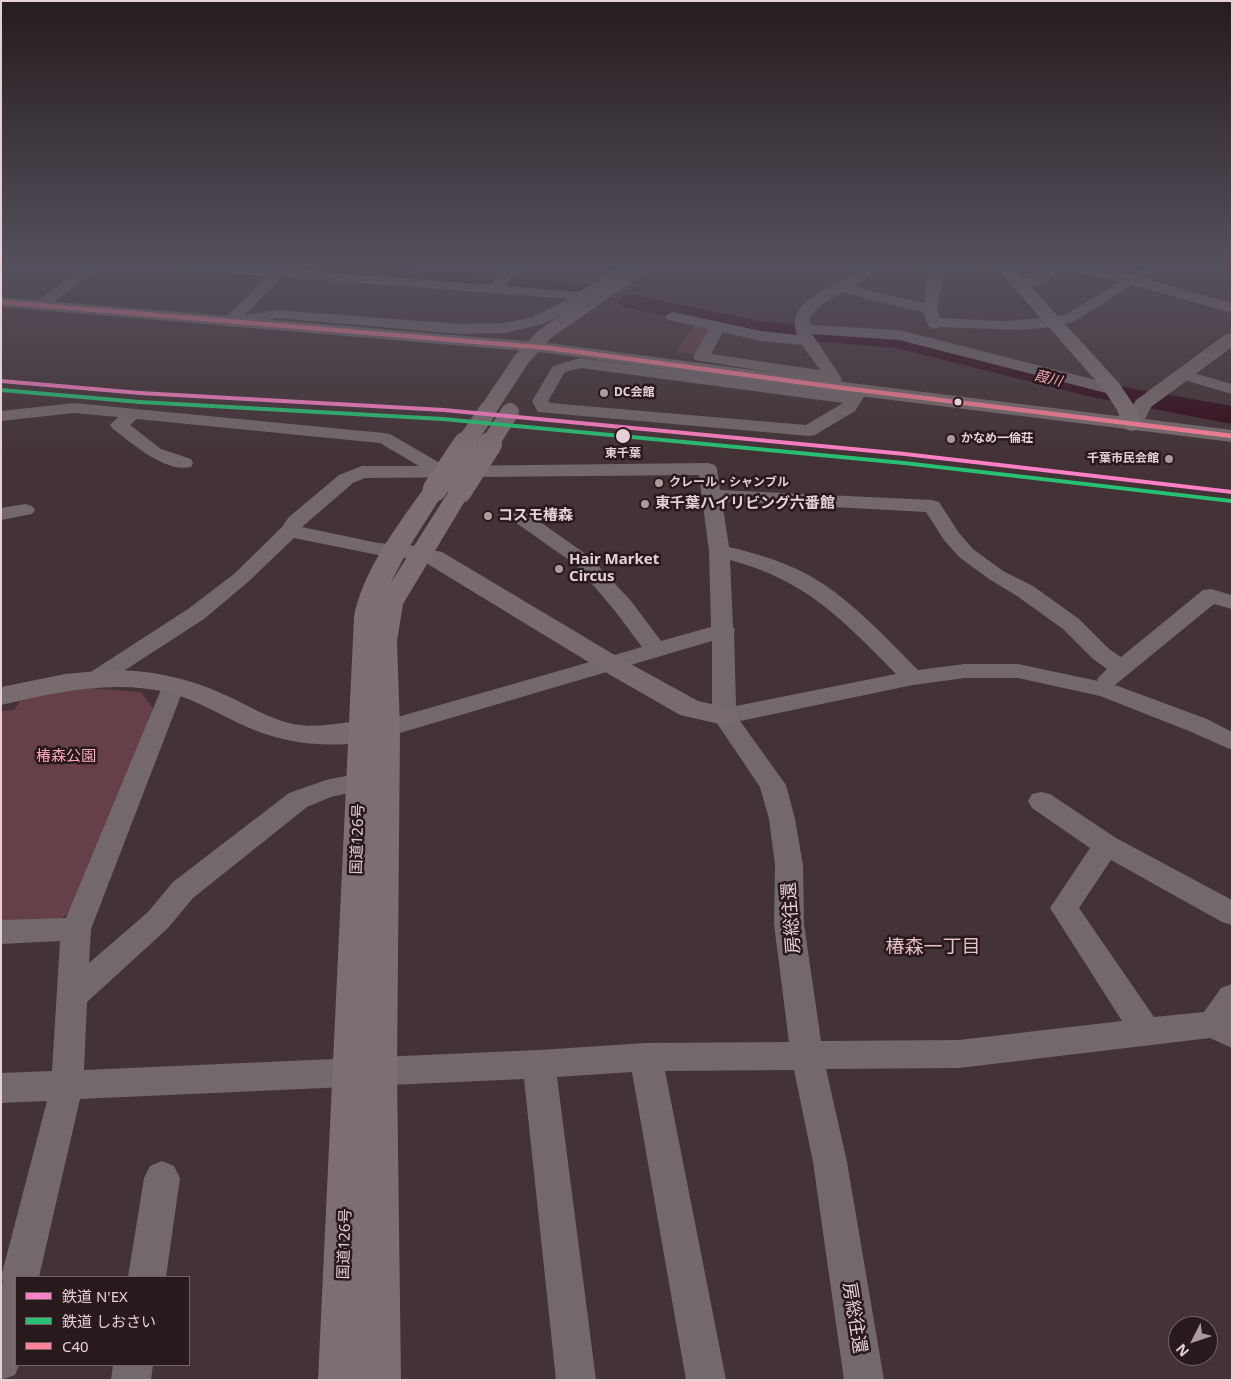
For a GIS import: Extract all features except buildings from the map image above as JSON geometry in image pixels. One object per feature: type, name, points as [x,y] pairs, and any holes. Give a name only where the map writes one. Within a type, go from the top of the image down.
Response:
[{"type":"highway","points":[[533,375],[540,347],[568,329]]},
{"type":"highway","name":"国道126号","points":[[341,1380],[364,1071],[374,730],[364,642],[369,605],[409,551],[488,410],[540,347]]},
{"type":"highway","name":"国道126号","points":[[446,484],[514,405]]},
{"type":"highway","name":"国道126号","points":[[374,730],[360,782],[364,1071],[378,1380]]},
{"type":"main road","points":[[1060,329],[1115,392],[1132,425]]},
{"type":"street","points":[[322,329],[540,347],[834,382]]},
{"type":"street","points":[[717,329],[700,357],[834,382],[857,394]]},
{"type":"street","points":[[730,329],[772,338],[805,334],[899,335],[936,343],[1115,392]]},
{"type":"street","points":[[804,329],[805,334],[834,382]]},
{"type":"street","points":[[934,329],[936,343]]},
{"type":"street","points":[[1132,425],[1148,400],[1232,338]]},
{"type":"street","points":[[857,394],[849,406],[809,430],[544,408],[540,401],[559,369],[580,363],[857,394],[1132,425],[1232,436]]},
{"type":"street","points":[[1183,375],[1232,389]]},
{"type":"street","points":[[1,416],[74,408],[384,438],[446,484]]},
{"type":"street","points":[[133,414],[119,425],[155,453],[184,462]]},
{"type":"street","points":[[94,680],[196,614],[241,578],[263,554],[290,530],[296,521],[346,479],[362,472],[446,484],[710,482],[884,506],[932,506],[951,536],[966,553],[996,575],[1025,591],[1071,624],[1101,654],[1121,668]]},
{"type":"street","points":[[710,482],[719,551],[724,630],[726,691],[724,716]]},
{"type":"street","points":[[1,514],[25,510]]},
{"type":"street","points":[[518,516],[584,561],[623,606],[656,650]]},
{"type":"street","points":[[290,530],[378,549],[409,551],[434,557],[609,663],[690,709],[724,716],[913,678],[965,670],[1018,671],[1106,690],[1198,725],[1232,742]]},
{"type":"street","points":[[719,551],[772,566],[808,584],[833,602],[913,678]]},
{"type":"street","points":[[1106,690],[1110,678],[1121,668],[1211,595],[1232,603]]},
{"type":"street","points":[[1,696],[35,688],[94,680],[141,680],[173,685],[283,731],[308,736],[374,730],[724,630]]},
{"type":"street","points":[[20,1276],[67,1086],[76,929],[173,685]]},
{"type":"street","name":"房総往還","points":[[724,716],[773,785],[782,818],[788,865],[789,924],[807,1055],[830,1162],[864,1380]]},
{"type":"street","points":[[73,996],[158,920],[183,890],[298,800],[326,788],[360,782]]},
{"type":"street","points":[[1041,801],[1106,845],[1232,914]]},
{"type":"street","points":[[1106,845],[1064,908],[1146,1032]]},
{"type":"street","points":[[1,932],[76,929]]},
{"type":"street","points":[[1,1088],[539,1064],[646,1057],[959,1054],[1146,1032],[1222,1029],[1232,997]]},
{"type":"street","points":[[646,1057],[706,1380]]},
{"type":"street","points":[[539,1064],[576,1380]]},
{"type":"street","points":[[147,1276],[162,1178]]},
{"type":"street","points":[[1,1286],[15,1285]]},
{"type":"street","points":[[1,1361],[15,1299]]},
{"type":"street","points":[[131,1380],[133,1366]]},
{"type":"green space","points":[[691,329],[710,329],[700,352],[692,354],[676,351]]},
{"type":"green space","name":"椿森公園","points":[[77,687],[141,692],[153,708],[81,905],[55,922],[1,923],[1,711],[14,710],[20,701]]},
{"type":"waterway","name":"葭川","points":[[765,329],[896,340],[1091,389],[1232,415]]},
{"type":"rail line","name":"N'EX","points":[[1,381],[140,393],[444,410],[905,454],[1232,492]]},
{"type":"rail line","name":"しおさい","points":[[1,390],[140,402],[443,419],[904,463],[1231,501]]},
{"type":"transit line","name":"C40","points":[[328,329],[549,348],[835,387],[1232,436]]},
{"type":"place","name":"DC会館","points":[[604,393]]},
{"type":"place","name":"東千葉","points":[[623,436]]},
{"type":"place","name":"かなめ一倫荘","points":[[951,439]]},
{"type":"place","name":"千葉市民会館","points":[[1169,459]]},
{"type":"place","name":"クレール・シャンブル","points":[[659,483]]},
{"type":"place","name":"東千葉ハイリビング六番館","points":[[645,504]]},
{"type":"place","name":"コスモ椿森","points":[[488,516]]},
{"type":"place","name":"Hair Market Circus","points":[[559,569]]},
{"type":"district","name":"椿森一丁目","points":[[933,948]]}]
